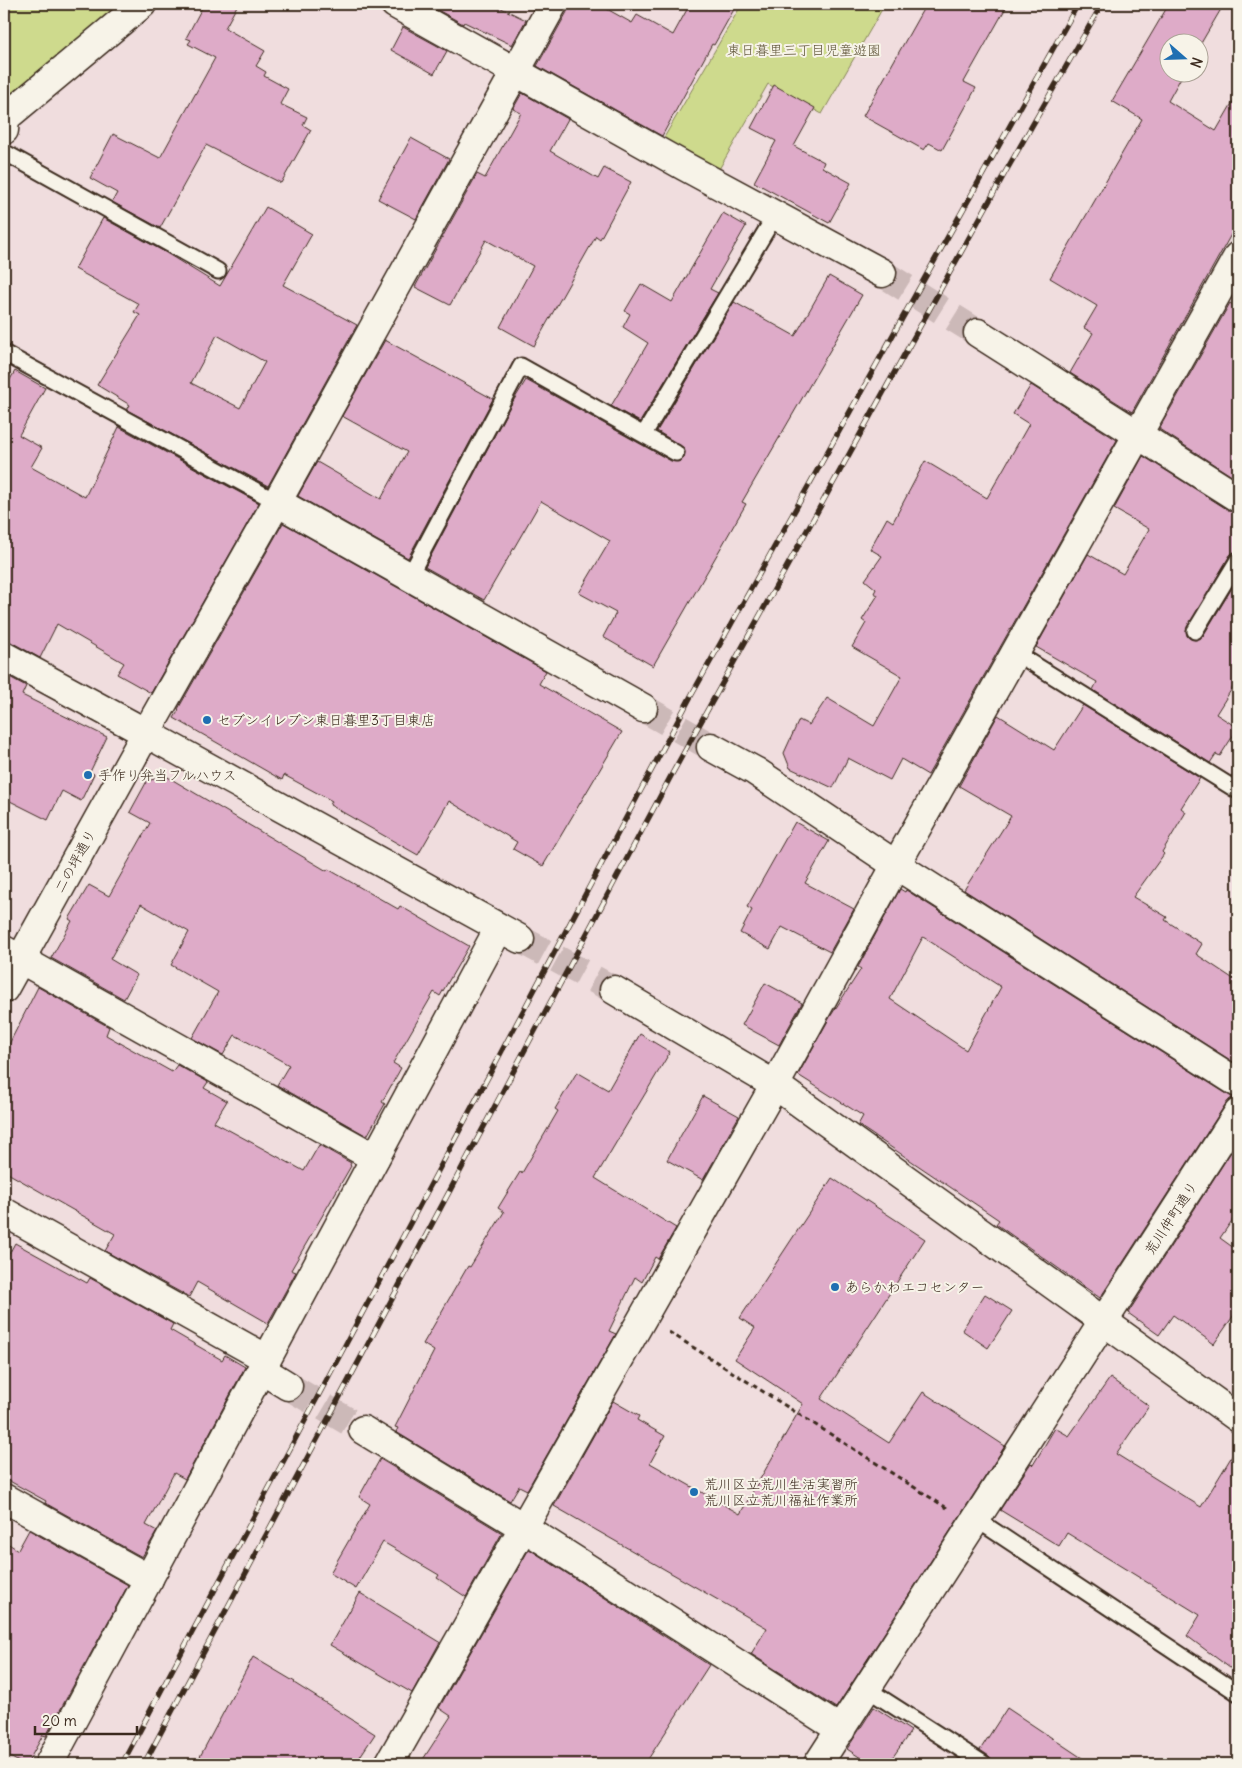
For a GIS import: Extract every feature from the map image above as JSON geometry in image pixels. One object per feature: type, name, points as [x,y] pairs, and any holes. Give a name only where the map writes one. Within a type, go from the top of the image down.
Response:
[{"type":"street","points":[[4,130],[5,118],[142,4]]},
{"type":"street","points":[[395,4],[684,166],[776,214],[882,273]]},
{"type":"street","name":"二の坪通り","points":[[4,989],[12,955],[146,733],[277,502],[553,4]]},
{"type":"street","points":[[389,1764],[522,1527],[776,1085],[896,865],[1238,256]]},
{"type":"street","points":[[978,333],[1238,498]]},
{"type":"street","points":[[277,502],[643,708]]},
{"type":"street","points":[[4,656],[509,934],[376,1158],[50,1764]]},
{"type":"street","points":[[711,747],[756,771],[896,865],[1238,1083]]},
{"type":"street","points":[[12,955],[376,1158]]},
{"type":"street","points":[[614,990],[776,1085],[1238,1418]]},
{"type":"street","name":"荒川仲町通り","points":[[818,1764],[1238,1113]]},
{"type":"street","points":[[4,1212],[264,1365],[288,1386]]},
{"type":"street","points":[[363,1430],[522,1527],[841,1730]]},
{"type":"street","points":[[4,1498],[149,1579]]},
{"type":"lane","points":[[4,152],[218,271]]},
{"type":"lane","points":[[644,434],[776,214]]},
{"type":"lane","points":[[4,353],[277,502]]},
{"type":"lane","points":[[409,577],[521,366],[676,453]]},
{"type":"lane","points":[[1195,631],[1238,560]]},
{"type":"lane","points":[[1016,653],[1238,791]]},
{"type":"lane","points":[[975,1522],[1238,1693]]},
{"type":"lane","points":[[866,1689],[984,1764]]},
{"type":"path","points":[[644,1316],[975,1522]]},
{"type":"green space","points":[[4,4],[116,4],[119,14],[4,102]]},
{"type":"green space","name":"東日暮里三丁目児童遊園","points":[[742,4],[885,4],[822,114],[768,84],[718,171],[662,141]]},
{"type":"building","points":[[204,4],[238,4],[225,28],[265,51],[256,66],[266,72],[264,76],[288,89],[280,104],[307,117],[303,125],[311,130],[281,183],[206,145],[160,228],[112,202],[117,193],[90,178],[113,134],[160,158],[215,58],[188,44],[191,40],[186,38]]},
{"type":"building","points":[[427,4],[493,4],[526,20],[512,45],[464,22],[463,24]]},
{"type":"building","points":[[569,4],[598,4],[632,23],[637,15],[673,35],[690,4],[737,4],[714,45],[712,44],[662,136],[537,66],[567,12]]},
{"type":"building","points":[[926,4],[1008,4],[964,82],[976,88],[942,150],[929,143],[924,150],[863,116]]},
{"type":"building","points":[[1169,4],[1224,4],[1208,32],[1160,32],[1160,82],[1178,82],[1168,101],[1216,131],[1238,93],[1238,222],[1132,412],[1070,373],[1093,333],[1084,328],[1097,306],[1050,278],[1142,119],[1112,101]]},
{"type":"building","points":[[403,27],[447,51],[434,74],[391,50]]},
{"type":"building","points":[[774,85],[815,108],[794,146],[824,162],[822,167],[851,183],[829,223],[754,182],[776,141],[751,128]]},
{"type":"building","points":[[522,93],[568,119],[550,151],[598,179],[604,168],[631,182],[600,239],[596,236],[534,346],[500,327],[533,266],[486,240],[450,305],[415,287],[477,174],[485,178],[521,113],[513,109]]},
{"type":"building","points":[[411,138],[449,159],[416,219],[378,199]]},
{"type":"building","points":[[266,207],[312,234],[283,285],[357,325],[268,486],[127,410],[130,405],[97,385],[140,315],[134,312],[139,304],[75,269],[103,218],[163,251],[220,286]],"holes":[[[217,335],[265,362],[240,408],[191,383]]]},
{"type":"building","points":[[723,213],[746,226],[710,289],[718,293],[640,422],[611,406],[648,343],[623,327],[630,314],[625,311],[641,284],[672,302]]},
{"type":"building","points":[[829,276],[862,295],[742,502],[746,504],[653,666],[603,637],[616,613],[579,593],[610,541],[541,501],[484,600],[425,567],[509,408],[526,380],[671,461],[680,461],[684,457],[684,448],[657,431],[734,302],[795,336]]},
{"type":"building","points":[[1230,303],[1238,308],[1238,480],[1159,429]]},
{"type":"building","points":[[385,340],[493,399],[408,558],[298,496],[317,462],[381,499],[407,452],[342,416]]},
{"type":"building","points":[[15,371],[45,388],[19,435],[42,448],[31,467],[85,497],[119,427],[259,503],[151,693],[117,674],[124,663],[57,624],[40,658],[4,640],[4,390]]},
{"type":"building","points":[[1031,385],[1117,440],[928,775],[901,759],[890,780],[848,758],[833,788],[790,768],[784,753],[799,720],[809,725],[827,698],[874,726],[902,676],[852,647],[866,623],[862,620],[878,595],[874,593],[876,589],[865,580],[882,556],[870,549],[887,518],[893,522],[925,461],[987,498],[1029,424],[1013,414]]},
{"type":"building","points":[[1143,456],[1230,511],[1238,513],[1238,551],[1230,555],[1186,630],[1187,636],[1191,639],[1195,640],[1203,636],[1238,578],[1238,679],[1216,714],[1238,728],[1220,756],[1216,754],[1210,763],[1093,690],[1097,682],[1036,647],[1088,554],[1123,574],[1149,529],[1114,509]]},
{"type":"building","points":[[283,523],[546,671],[539,684],[622,732],[543,866],[513,849],[517,842],[449,801],[418,855],[330,805],[332,801],[284,775],[282,780],[174,718]]},
{"type":"building","points":[[4,674],[26,686],[22,695],[107,737],[90,772],[94,774],[81,801],[62,791],[48,820],[4,798]]},
{"type":"building","points":[[1083,705],[1200,778],[1181,808],[1186,812],[1162,852],[1164,854],[1133,897],[1167,917],[1165,920],[1202,944],[1196,954],[1238,982],[1238,1065],[964,890],[1011,816],[959,786],[998,715],[1054,750]]},
{"type":"building","points":[[166,776],[327,871],[328,869],[398,909],[400,906],[469,946],[440,996],[434,992],[393,1063],[401,1068],[382,1102],[385,1104],[367,1136],[277,1085],[289,1065],[235,1035],[223,1055],[192,1038],[218,992],[171,965],[189,932],[141,904],[110,959],[137,975],[124,999],[51,958],[72,921],[69,919],[89,885],[109,896],[150,823],[130,812],[147,781]]},
{"type":"building","points":[[795,822],[829,841],[805,883],[854,909],[830,952],[782,927],[770,949],[740,933],[752,910],[747,907]]},
{"type":"building","points":[[900,889],[905,892],[906,890],[1235,1098],[1230,1099],[1225,1105],[1100,1298],[996,1224],[999,1220],[858,1125],[863,1116],[798,1075],[830,1017],[861,969],[858,967]],"holes":[[[923,937],[1001,987],[966,1050],[890,999]]]},
{"type":"building","points":[[765,983],[802,1003],[779,1045],[742,1025]]},
{"type":"building","points":[[38,987],[109,1027],[106,1035],[172,1072],[177,1065],[208,1082],[204,1088],[227,1101],[214,1122],[304,1171],[319,1145],[351,1163],[291,1270],[296,1272],[268,1323],[197,1282],[189,1297],[105,1251],[115,1234],[4,1171],[4,1054]]},
{"type":"building","points":[[640,1034],[670,1052],[595,1178],[676,1228],[658,1259],[655,1257],[642,1282],[635,1277],[609,1331],[616,1334],[527,1490],[519,1486],[510,1501],[396,1432],[398,1428],[395,1427],[434,1351],[423,1344],[468,1266],[470,1267],[504,1212],[498,1208],[520,1172],[522,1173],[558,1111],[555,1109],[577,1072],[608,1090]]},
{"type":"building","points":[[703,1096],[739,1116],[703,1180],[667,1160]]},
{"type":"building","points":[[1238,1141],[1238,1212],[1220,1238],[1238,1251],[1238,1309],[1214,1344],[1173,1315],[1159,1335],[1128,1313]]},
{"type":"building","points":[[832,1178],[925,1239],[821,1399],[889,1443],[923,1392],[1005,1446],[836,1708],[751,1654],[767,1628],[554,1506],[613,1401],[639,1416],[637,1420],[665,1436],[650,1463],[740,1514],[803,1404],[735,1359],[755,1328],[740,1318]]},
{"type":"building","points":[[15,1243],[87,1283],[90,1278],[173,1324],[170,1330],[222,1360],[225,1355],[245,1367],[185,1479],[174,1473],[146,1525],[157,1531],[142,1557],[4,1478],[4,1263]]},
{"type":"building","points":[[985,1294],[1012,1311],[988,1348],[962,1330]]},
{"type":"building","points":[[1110,1378],[1149,1406],[1116,1454],[1201,1507],[1238,1446],[1238,1674],[1187,1636],[1200,1615],[1067,1533],[1059,1546],[1000,1510],[1031,1463],[1033,1465],[1055,1428],[1069,1436]]},
{"type":"building","points":[[380,1459],[502,1533],[466,1597],[437,1578],[439,1575],[383,1542],[356,1589],[330,1573],[370,1504],[359,1497]]},
{"type":"building","points":[[29,1530],[128,1585],[46,1736],[43,1735],[27,1764],[23,1764],[4,1754],[4,1541],[18,1550]]},
{"type":"building","points":[[529,1549],[709,1665],[645,1764],[420,1764],[451,1716],[439,1708]]},
{"type":"building","points":[[360,1593],[440,1642],[412,1693],[330,1645]]},
{"type":"building","points":[[253,1657],[375,1734],[355,1764],[196,1764]]},
{"type":"building","points":[[874,1707],[911,1731],[888,1764],[870,1764],[847,1749]]},
{"type":"building","points":[[1007,1708],[1091,1764],[998,1764],[993,1761],[980,1750]]},
{"type":"tunnel","points":[[882,273],[978,333]]},
{"type":"tunnel","points":[[643,708],[711,747]]},
{"type":"tunnel","points":[[520,939],[614,990]]},
{"type":"tunnel","points":[[288,1386],[363,1430]]},
{"type":"railway","points":[[122,1764],[691,696],[1078,4]]},
{"type":"railway","points":[[144,1764],[672,774],[1006,171],[1102,4]]},
{"type":"place","name":"セブンイレブン東日暮里3丁目東店","points":[[207,720]]},
{"type":"place","name":"手作り弁当フルハウス","points":[[88,775]]},
{"type":"place","name":"あらかわエコセンター","points":[[835,1287]]},
{"type":"place","name":"荒川区立荒川生活実習所 荒川区立荒川福祉作業所","points":[[694,1492]]}]
